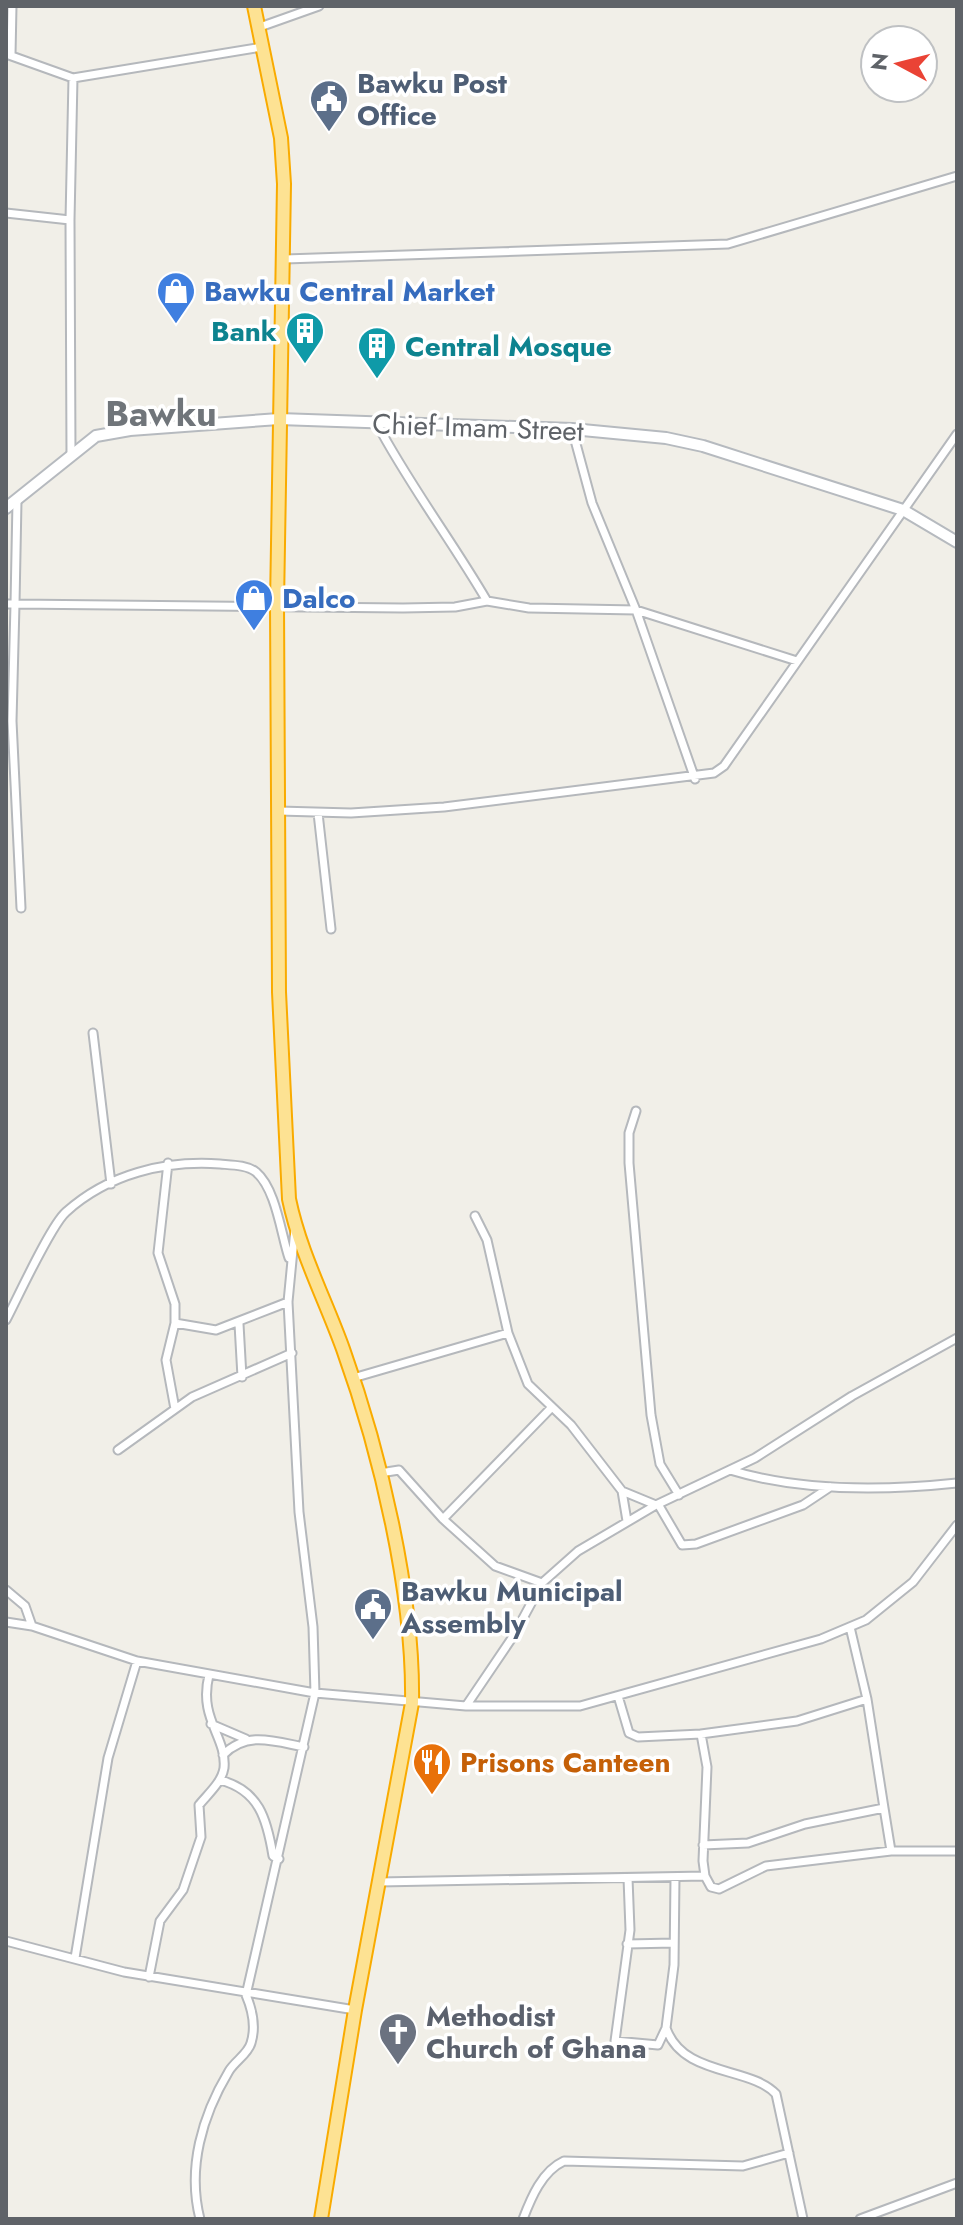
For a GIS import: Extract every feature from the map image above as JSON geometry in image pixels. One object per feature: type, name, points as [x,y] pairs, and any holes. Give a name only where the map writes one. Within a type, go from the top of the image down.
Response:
[{"type":"highway","points":[[254,6],[281,138],[285,259],[277,604],[281,1068],[289,1199],[295,1229],[353,1378],[378,1474],[406,1605],[413,1655],[412,1703],[355,2010],[321,2219]]},
{"type":"street","points":[[12,6],[8,55],[73,78],[263,47]]},
{"type":"street","points":[[257,28],[319,6]]},
{"type":"street","points":[[71,453],[73,78]]},
{"type":"street","points":[[285,259],[728,244],[957,176]]},
{"type":"street","points":[[6,213],[70,220]]},
{"type":"street","name":"Chief Imam Street","points":[[6,508],[96,436],[126,431],[279,419],[572,429],[666,438],[703,446],[903,510],[957,542]]},
{"type":"street","points":[[377,424],[403,474],[447,533],[487,601]]},
{"type":"street","points":[[572,429],[592,503],[636,610],[695,779]]},
{"type":"street","points":[[279,811],[318,813],[444,807],[695,779],[714,773],[724,766],[957,434]]},
{"type":"street","points":[[17,501],[10,604],[10,760],[21,908]]},
{"type":"street","points":[[10,604],[455,607],[487,601],[542,609],[636,610],[797,661]]},
{"type":"street","points":[[318,813],[331,929]]},
{"type":"street","points":[[93,1033],[111,1184]]},
{"type":"street","points":[[636,1111],[629,1133],[629,1163],[651,1415],[660,1464],[679,1495]]},
{"type":"street","points":[[6,1320],[63,1214],[111,1184],[143,1169],[168,1163],[239,1165],[256,1172],[267,1188],[289,1260]]},
{"type":"street","points":[[168,1163],[158,1253],[175,1304],[175,1323],[166,1360],[175,1409]]},
{"type":"street","points":[[475,1216],[487,1240],[508,1333],[528,1384],[552,1407],[622,1491],[657,1505],[675,1539],[682,1545],[696,1544],[803,1505],[830,1487]]},
{"type":"street","points":[[200,2219],[194,2171],[211,2106],[230,2068],[250,2047],[250,2006],[246,1995],[315,1693],[313,1627],[300,1525],[288,1302],[289,1260],[295,1229]]},
{"type":"street","points":[[175,1323],[201,1330],[239,1324],[288,1302]]},
{"type":"street","points":[[239,1324],[242,1377]]},
{"type":"street","points":[[353,1378],[508,1333]]},
{"type":"street","points":[[466,1706],[514,1635],[542,1583],[578,1551],[657,1505],[730,1470],[957,1338]]},
{"type":"street","points":[[118,1450],[206,1389],[242,1377],[292,1353]]},
{"type":"street","points":[[443,1519],[552,1407]]},
{"type":"street","points":[[378,1474],[399,1470],[443,1519],[495,1566],[542,1583]]},
{"type":"street","points":[[730,1470],[769,1480],[830,1487],[957,1483]]},
{"type":"street","points":[[622,1491],[627,1521]]},
{"type":"street","points":[[6,1622],[32,1626],[137,1661],[315,1693],[466,1706],[580,1706],[783,1650],[866,1620],[913,1582],[957,1525]]},
{"type":"street","points":[[6,1590],[25,1606],[32,1626]]},
{"type":"street","points":[[850,1627],[867,1699],[891,1851]]},
{"type":"street","points":[[75,1958],[111,1744],[137,1661]]},
{"type":"street","points":[[149,1977],[160,1921],[183,1890],[201,1837],[199,1805],[220,1780],[223,1755],[204,1695],[209,1675]]},
{"type":"street","points":[[618,1696],[627,1728],[633,1736],[701,1734],[797,1721],[867,1699]]},
{"type":"street","points":[[211,1724],[247,1739],[304,1747]]},
{"type":"street","points":[[701,1734],[707,1767],[703,1845],[705,1876],[711,1887],[719,1889],[766,1866],[891,1851],[957,1851]]},
{"type":"street","points":[[223,1755],[232,1745],[247,1739]]},
{"type":"street","points":[[220,1780],[242,1788],[258,1802],[273,1856],[279,1859]]},
{"type":"street","points":[[703,1845],[748,1843],[805,1824],[884,1808]]},
{"type":"street","points":[[379,1882],[705,1876]]},
{"type":"street","points":[[628,1878],[630,1930],[615,2041],[658,2045],[666,2028],[674,1943],[675,1877]]},
{"type":"street","points":[[6,1941],[149,1977],[246,1995],[355,2010]]},
{"type":"street","points":[[627,1944],[674,1943]]},
{"type":"street","points":[[666,2028],[669,2038],[708,2068],[765,2082],[776,2094],[803,2219]]},
{"type":"street","points":[[523,2219],[543,2179],[553,2166],[564,2161],[743,2166],[789,2153]]},
{"type":"street","points":[[860,2219],[957,2183]]},
{"type":"place","name":"Bawku Post Office","points":[[329,133]]},
{"type":"place","name":"Bawku Central Market","points":[[176,325]]},
{"type":"place","name":"Bank","points":[[305,365]]},
{"type":"place","name":"Central Mosque","points":[[377,380]]},
{"type":"place","name":"Dalco","points":[[254,632]]},
{"type":"place","name":"Bawku Municipal Assembly","points":[[373,1641]]},
{"type":"place","name":"Prisons Canteen","points":[[432,1796]]},
{"type":"place","name":"Methodist Church of Ghana","points":[[398,2066]]},
{"type":"district","name":"Bawku","points":[[161,413]]}]
